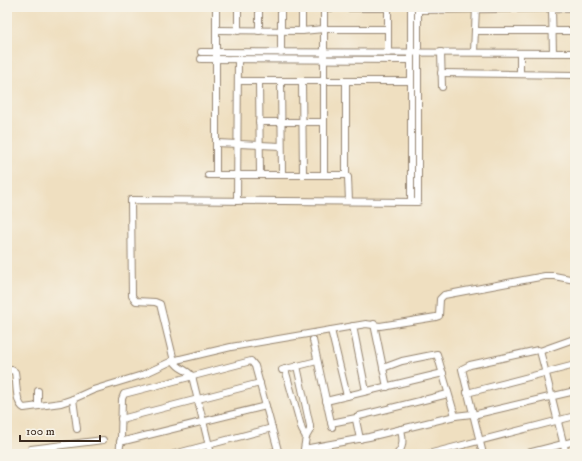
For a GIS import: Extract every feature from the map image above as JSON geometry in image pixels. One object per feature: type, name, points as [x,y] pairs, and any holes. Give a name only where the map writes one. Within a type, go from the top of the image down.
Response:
[{"type":"street","points":[[216,7],[216,175]]},
{"type":"street","points":[[238,7],[238,31]]},
{"type":"street","points":[[259,7],[259,31]]},
{"type":"street","points":[[281,7],[281,53]]},
{"type":"street","points":[[302,7],[302,31]]},
{"type":"street","points":[[411,7],[411,201]]},
{"type":"street","points":[[324,175],[324,8],[388,8],[388,52]]},
{"type":"street","points":[[211,454],[192,376],[188,372],[178,367],[174,361],[160,304],[155,302],[136,301],[132,296],[131,200],[418,202],[418,8],[575,8]]},
{"type":"street","points":[[474,52],[476,8]]},
{"type":"street","points":[[552,8],[553,53]]},
{"type":"street","points":[[216,30],[302,31],[324,29],[388,29]]},
{"type":"street","points":[[475,31],[575,31]]},
{"type":"street","points":[[201,56],[281,53],[388,52],[575,53]]},
{"type":"street","points":[[441,52],[442,87]]},
{"type":"street","points":[[520,53],[520,74]]},
{"type":"street","points":[[216,56],[238,59],[411,60]]},
{"type":"street","points":[[238,59],[238,201]]},
{"type":"street","points":[[441,73],[575,75]]},
{"type":"street","points":[[238,81],[411,81]]},
{"type":"street","points":[[259,81],[260,175]]},
{"type":"street","points":[[281,81],[282,175]]},
{"type":"street","points":[[302,81],[303,175]]},
{"type":"street","points":[[346,81],[346,175],[348,177],[349,201]]},
{"type":"street","points":[[259,122],[324,122]]},
{"type":"street","points":[[216,142],[281,146]]},
{"type":"street","points":[[208,175],[346,175]]},
{"type":"street","points":[[7,371],[13,370],[15,374],[18,402],[21,407],[24,408],[61,403],[73,400],[93,390],[142,375],[156,367],[174,361],[236,346],[353,326],[374,324],[380,326],[436,317],[439,316],[440,313],[440,298],[444,296],[545,276],[575,280]]},
{"type":"street","points":[[374,324],[387,386]]},
{"type":"street","points":[[353,326],[366,392]]},
{"type":"street","points":[[331,330],[347,396]]},
{"type":"street","points":[[313,340],[316,360],[332,425],[359,416],[448,394]]},
{"type":"street","points":[[483,454],[461,370],[463,368],[512,355],[538,350],[540,351],[571,340]]},
{"type":"street","points":[[540,351],[566,454]]},
{"type":"street","points":[[383,368],[402,361],[435,354],[439,356],[455,416]]},
{"type":"street","points":[[306,437],[302,430],[283,370],[316,360]]},
{"type":"street","points":[[119,454],[122,399],[124,394],[251,361],[254,363],[260,383],[278,452],[266,454]]},
{"type":"street","points":[[467,393],[546,374],[575,365]]},
{"type":"street","points":[[297,366],[310,426],[310,430],[306,437],[305,451],[455,416],[552,398],[575,391]]},
{"type":"street","points":[[326,401],[443,373]]},
{"type":"street","points":[[121,419],[260,383]]},
{"type":"street","points":[[38,391],[38,406]]},
{"type":"street","points":[[73,400],[78,429]]},
{"type":"street","points":[[120,442],[266,406]]},
{"type":"street","points":[[428,454],[575,416]]},
{"type":"street","points":[[356,418],[360,439]]},
{"type":"street","points":[[174,454],[272,428]]},
{"type":"street","points":[[397,454],[403,443],[401,429]]},
{"type":"street","points":[[31,454],[31,449],[104,440]]},
{"type":"street","points":[[524,454],[575,441]]}]
